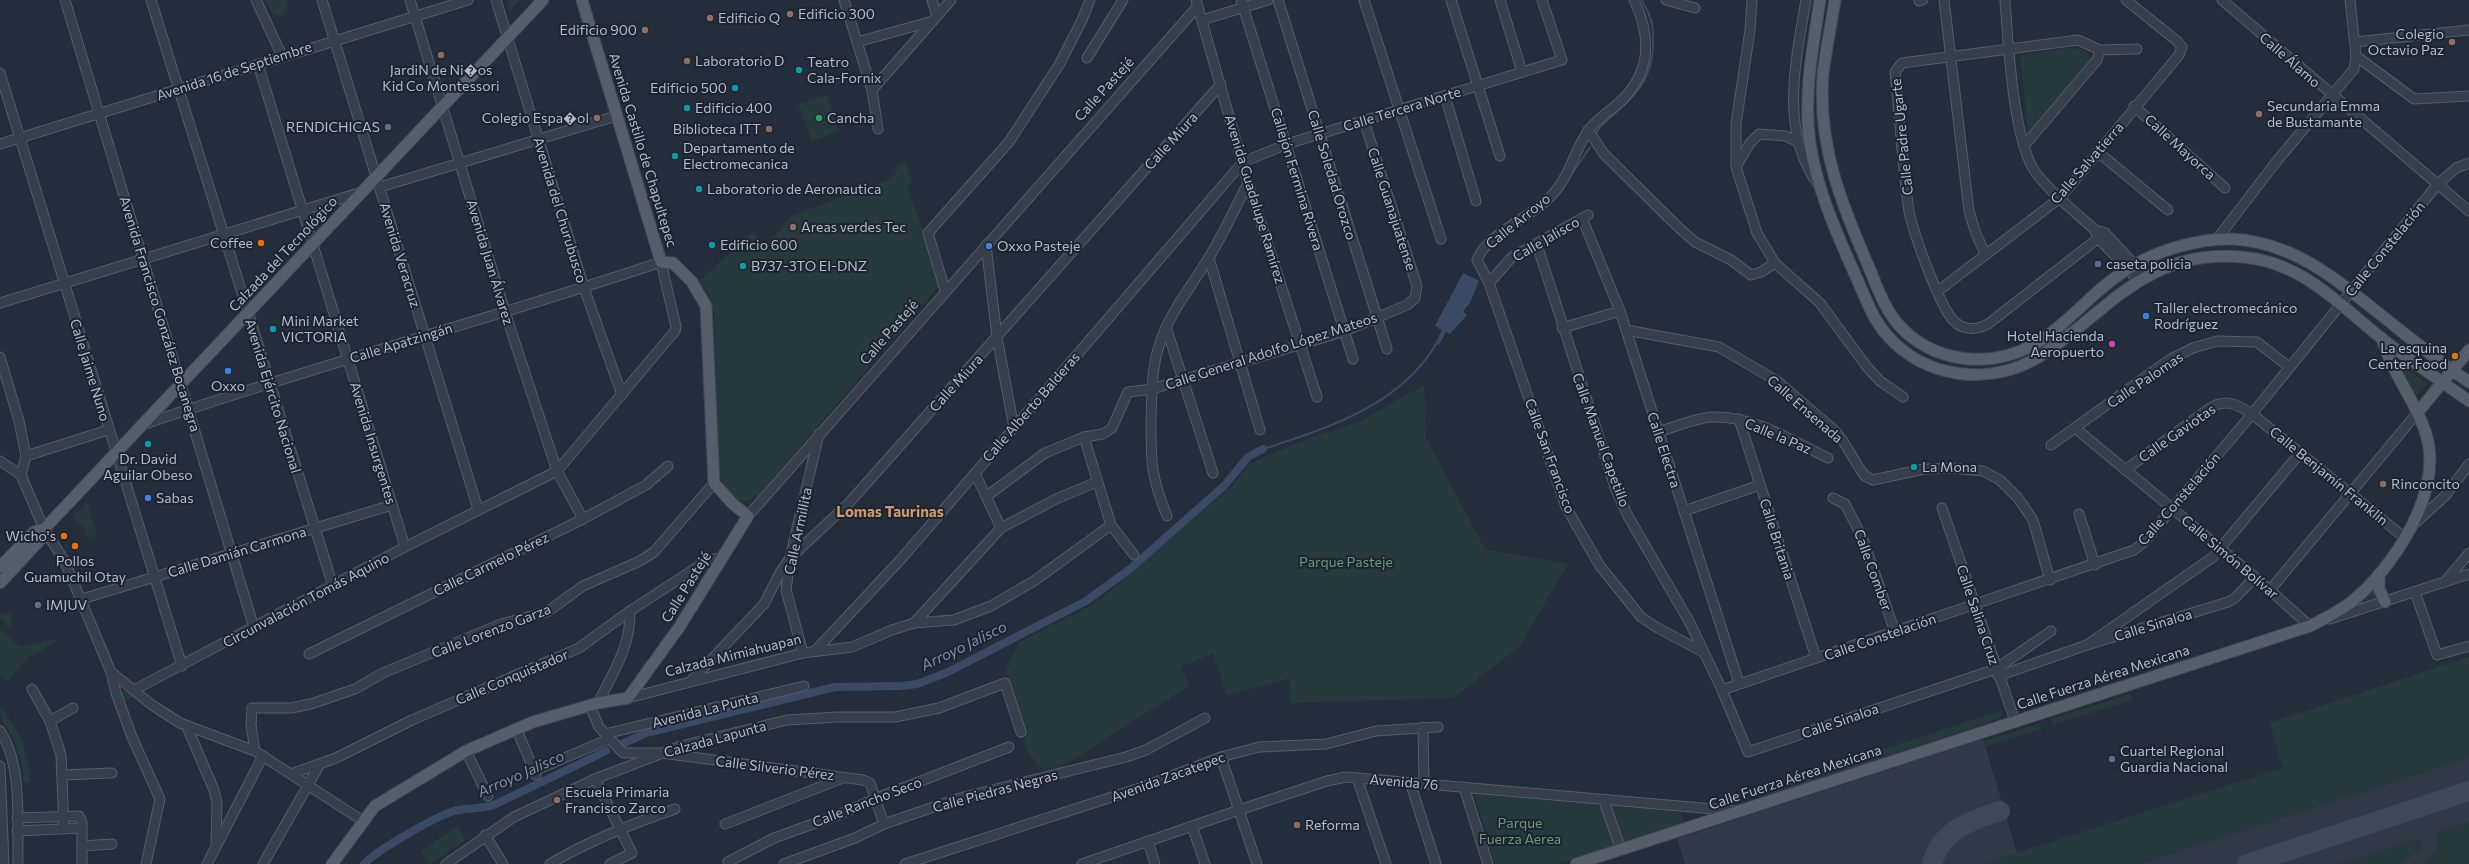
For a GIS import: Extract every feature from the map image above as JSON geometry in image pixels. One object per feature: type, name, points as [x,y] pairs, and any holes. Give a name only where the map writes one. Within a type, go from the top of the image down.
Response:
[{"type":"main road","name":"Calzada del Tecnológico","points":[[0,583],[41,539],[44,529],[362,192],[378,182],[443,106],[543,0]]},
{"type":"main road","name":"Avenida Castillo de Chapultepec","points":[[582,0],[661,262],[673,263],[692,282],[706,306],[714,483]]},
{"type":"main road","points":[[1820,0],[1810,70],[1808,105],[1810,146],[1819,185],[1850,262],[1885,333],[1918,360],[1945,371],[1981,375],[2019,368],[2042,355],[2143,279],[2183,261],[2215,256],[2265,259],[2293,270],[2340,304],[2382,338],[2469,401]]},
{"type":"main road","points":[[1835,0],[1823,74],[1822,99],[1824,137],[1830,169],[1839,197],[1876,284],[1898,324],[1936,352],[1963,359],[1988,360],[2005,356],[2033,344],[2131,266],[2178,247],[2217,239],[2264,244],[2284,250],[2315,264],[2469,382]]},
{"type":"main road","name":"Calle Fuerza Aérea Mexicana","points":[[1576,864],[2310,626],[2350,602],[2379,574],[2405,538],[2424,491],[2429,465],[2427,436],[2418,412],[2386,352],[2382,338]]},
{"type":"main road","points":[[2418,412],[2469,350]]},
{"type":"main road","points":[[714,483],[732,504],[748,516]]},
{"type":"main road","name":"Calle Pastejé","points":[[628,698],[680,626],[748,516]]},
{"type":"main road","name":"Calzada del Tecnológico","points":[[0,567],[34,532],[44,529]]},
{"type":"main road","points":[[2379,574],[2380,593],[2385,602]]},
{"type":"main road","name":"Calzada Mimiahuapan","points":[[332,864],[368,813],[382,801],[466,751],[516,728],[594,704],[628,698]]},
{"type":"street","name":"Avenida Francisco González Bocanegra","points":[[65,0],[254,628]]},
{"type":"street","name":"Avenida Ejército Nacional","points":[[151,0],[247,314],[333,586]]},
{"type":"street","points":[[256,0],[282,56]]},
{"type":"street","name":"Avenida Veracruz","points":[[322,0],[478,509]]},
{"type":"street","name":"Avenida Juan Álvarez","points":[[410,0],[505,312],[557,471],[583,519]]},
{"type":"street","name":"Avenida 16 de Septiembre","points":[[0,144],[468,0]]},
{"type":"street","name":"Avenida del Churubusco","points":[[496,0],[584,288],[622,395]]},
{"type":"street","points":[[844,0],[872,90],[878,129]]},
{"type":"street","points":[[932,0],[935,19]]},
{"type":"street","points":[[872,90],[951,0]]},
{"type":"street","points":[[945,290],[928,233],[1009,142],[1059,65],[1082,20],[1090,0]]},
{"type":"street","points":[[1086,58],[1123,0]]},
{"type":"street","points":[[1202,20],[1242,4],[1268,0]]},
{"type":"street","name":"Calle Soledad Orozco","points":[[1278,0],[1376,318],[1387,349]]},
{"type":"street","points":[[1364,0],[1441,239]]},
{"type":"street","points":[[1451,0],[1500,156]]},
{"type":"street","points":[[1500,0],[1522,72]]},
{"type":"street","name":"Calle Tercera Norte","points":[[1243,162],[1287,144],[1562,60],[1542,0]]},
{"type":"street","name":"Calle Arroyo","points":[[1477,260],[1486,245],[1548,200],[1567,175],[1588,130],[1633,88],[1645,67],[1646,45],[1643,19],[1634,0]]},
{"type":"street","points":[[1666,0],[1695,8]]},
{"type":"street","points":[[1752,0],[1750,30],[1736,124],[1736,167],[1757,233],[1775,263],[1824,307],[1876,376],[1903,398]]},
{"type":"street","points":[[1806,0],[1796,59],[1794,109],[1796,141],[1808,170],[1819,185]]},
{"type":"street","points":[[1944,0],[1969,211],[1976,234],[1986,255]]},
{"type":"street","points":[[2006,0],[2009,49],[2020,130],[2028,159],[2036,173],[2060,198],[2102,236],[2143,279]]},
{"type":"street","name":"Calle Salvatierra","points":[[1938,291],[2060,198],[2134,106],[2179,55],[2182,47],[2177,41],[2126,0]]},
{"type":"street","name":"Calle Álamo","points":[[2222,0],[2332,96],[2469,211]]},
{"type":"street","points":[[2217,239],[2354,69],[2356,56],[2350,0]]},
{"type":"street","name":"Avenida Guadalupe Ramírez","points":[[1197,3],[1248,184],[1316,397]]},
{"type":"street","name":"Calle Pastejé","points":[[748,516],[1197,3]]},
{"type":"street","name":"Callejón Fermina Rivera","points":[[1242,4],[1353,359]]},
{"type":"street","points":[[857,42],[935,19]]},
{"type":"street","points":[[2355,42],[2469,30]]},
{"type":"street","name":"Calle Padre Ugarte","points":[[2100,50],[2078,40],[1902,63],[1895,72],[1910,212],[1917,241],[1938,291],[1954,321],[1968,329],[1978,329],[1988,324],[2102,236]]},
{"type":"street","points":[[2024,146],[2097,60],[2100,50],[2137,49]]},
{"type":"street","points":[[2356,56],[2414,99],[2469,96]]},
{"type":"street","name":"Avenida Insurgentes","points":[[258,64],[301,210],[405,547]]},
{"type":"street","name":"Calle Jaime Nuno","points":[[0,73],[115,453],[182,666]]},
{"type":"street","name":"Calle Miura","points":[[691,681],[764,604],[781,571],[790,558],[849,503],[1221,84]]},
{"type":"street","points":[[1445,96],[1476,201]]},
{"type":"street","name":"Calle Mayorca","points":[[2134,106],[2225,188]]},
{"type":"street","points":[[378,182],[460,163],[616,116]]},
{"type":"street","name":"Calle Guanajuatense","points":[[1364,121],[1417,286],[1415,298]]},
{"type":"street","points":[[1588,130],[1604,154],[1635,187],[1694,242],[1731,260],[1751,275],[1762,272],[1775,263]]},
{"type":"street","points":[[1736,167],[1750,143],[1759,134],[1786,136],[1796,141]]},
{"type":"street","points":[[2098,152],[2168,210]]},
{"type":"street","name":"Calle Alberto Balderas","points":[[816,650],[902,558],[1243,162]]},
{"type":"street","name":"Calle Constelación","points":[[1722,690],[2050,580],[2134,550],[2252,414],[2437,185],[2456,168],[2469,163]]},
{"type":"street","points":[[1167,516],[1156,489],[1151,470],[1152,389],[1155,363],[1166,327],[1182,297],[1209,258],[1248,184]]},
{"type":"street","points":[[0,303],[362,192]]},
{"type":"street","name":"Calle Jalisco","points":[[1488,283],[1512,257],[1537,245],[1585,217]]},
{"type":"street","name":"Calle Electra","points":[[1585,217],[1620,311],[1739,684]]},
{"type":"street","points":[[2102,236],[2116,245],[2131,266]]},
{"type":"street","points":[[986,245],[997,338],[1014,428]]},
{"type":"street","name":"Calle Manuel Capetillo","points":[[1537,245],[1562,328],[1616,490],[1722,690]]},
{"type":"street","points":[[1209,258],[1260,430]]},
{"type":"street","name":"Calle San Francisco","points":[[1477,260],[1488,283],[1566,507],[1596,559],[1641,617],[1662,631],[1703,652]]},
{"type":"street","name":"Calle Apatzingán","points":[[142,425],[347,359],[584,288],[661,262]]},
{"type":"street","name":"Avenida Castillo de Chapultepec","points":[[661,262],[676,327],[675,331]]},
{"type":"street","name":"Calle General Adolfo López Mateos","points":[[1084,437],[1103,434],[1112,428],[1124,395],[1131,391],[1152,389],[1345,331],[1407,305],[1415,298]]},
{"type":"street","points":[[1562,328],[1620,311]]},
{"type":"street","points":[[1166,327],[1213,473]]},
{"type":"street","name":"Calle Ensenada","points":[[1626,330],[1719,347],[1777,381],[1834,430],[1843,441],[1865,476],[1873,480],[1924,469],[1952,468],[1983,471],[2000,480],[2018,498],[2033,520],[2050,580]]},
{"type":"street","name":"Circunvalación Tomás Aquino","points":[[116,693],[119,687],[131,688],[182,666],[478,509],[557,471],[675,331]]},
{"type":"street","name":"Calle Palomas","points":[[2051,445],[2169,360],[2193,348],[2217,341],[2256,342],[2289,367]]},
{"type":"street","points":[[0,357],[3,380],[19,421],[26,456],[21,475]]},
{"type":"street","name":"Calle Gaviotas","points":[[2124,470],[2219,402],[2231,402],[2252,414]]},
{"type":"street","points":[[2270,590],[2418,412]]},
{"type":"street","name":"Calle Benjamín Franklin","points":[[2252,414],[2405,538]]},
{"type":"street","name":"Calle la Paz","points":[[1658,432],[1710,417],[1739,419],[1752,423],[1828,458]]},
{"type":"street","name":"Calle Britania","points":[[1739,419],[1816,658]]},
{"type":"street","name":"Calle Simón Bolívar","points":[[2075,428],[2124,470],[2256,577],[2310,626]]},
{"type":"street","points":[[26,456],[108,430]]},
{"type":"street","name":"Calle Armillita","points":[[803,652],[786,590],[790,558],[820,433]]},
{"type":"street","points":[[987,496],[1045,452],[1084,437],[1111,525],[1134,555]]},
{"type":"street","points":[[2087,646],[2199,569],[2221,549],[2300,453]]},
{"type":"street","points":[[0,461],[21,475],[44,529],[64,560],[82,599],[111,672],[116,693],[132,737],[160,799],[146,864]]},
{"type":"street","points":[[2411,526],[2445,496],[2469,464]]},
{"type":"street","name":"Calle Carmelo Pérez","points":[[309,654],[583,519],[646,485],[668,466]]},
{"type":"street","points":[[975,473],[1001,528]]},
{"type":"street","points":[[914,623],[1001,528],[1056,499],[1097,482]]},
{"type":"street","name":"Calle Lorenzo Garza","points":[[259,754],[251,725],[252,708],[291,708],[311,704],[355,690],[383,673],[501,624],[547,612],[583,586],[640,561],[654,552],[714,483]]},
{"type":"street","points":[[1684,511],[1760,485]]},
{"type":"street","name":"Calle Comber","points":[[1832,498],[1840,500],[1848,510],[1864,539],[1895,632]]},
{"type":"street","name":"Calle Damián Carmona","points":[[82,599],[392,505]]},
{"type":"street","name":"Calle Salina Cruz","points":[[1942,508],[2015,721]]},
{"type":"street","points":[[2080,514],[2094,565]]},
{"type":"street","name":"Calzada Mimiahuapan","points":[[628,698],[803,652],[852,647],[892,630],[914,623],[954,620],[991,606],[1034,581],[1111,525]]},
{"type":"street","points":[[2445,582],[2469,553]]},
{"type":"street","name":"Calle Conquistador","points":[[291,774],[320,764],[412,720],[579,648],[630,611],[708,560],[721,558]]},
{"type":"street","points":[[2310,626],[2469,574]]},
{"type":"street","name":"Calle Sinaloa","points":[[1722,690],[1748,752],[1997,672],[2087,646],[2228,602],[2235,598],[2256,577]]},
{"type":"street","points":[[2415,592],[2437,655],[2469,646]]},
{"type":"street","points":[[594,704],[627,641],[631,625],[630,611]]},
{"type":"street","points":[[1997,672],[2051,631]]},
{"type":"street","points":[[111,672],[131,688],[187,727],[228,740],[259,754],[363,821]]},
{"type":"street","name":"Calzada Lapunta","points":[[446,864],[485,835],[514,818],[595,779],[681,746],[787,720],[838,717],[895,717],[939,708],[1005,683],[1021,732]]},
{"type":"street","name":"Avenida La Punta","points":[[607,737],[804,686]]},
{"type":"street","points":[[32,689],[50,720],[61,755],[64,829]]},
{"type":"street","name":"Calle Silverio Pérez","points":[[594,704],[607,737],[623,754],[662,753],[845,777],[870,783],[877,798],[884,824]]},
{"type":"street","points":[[50,720],[73,708]]},
{"type":"street","name":"Calle Piedras Negras","points":[[784,864],[855,838],[884,824],[960,798],[1126,757],[1146,750],[1205,718]]},
{"type":"street","points":[[187,727],[214,790],[217,803],[216,843]]},
{"type":"street","name":"Avenida Zacatepec","points":[[905,864],[1143,787],[1221,757],[1272,745],[1326,744],[1376,731],[1438,727]]},
{"type":"street","points":[[516,728],[536,773],[607,737]]},
{"type":"street","points":[[1423,728],[1424,783]]},
{"type":"street","points":[[0,731],[12,757],[16,796],[18,864]]},
{"type":"street","name":"Calle Rancho Seco","points":[[728,862],[774,838],[838,815],[877,798],[1009,747]]},
{"type":"street","points":[[466,751],[488,796]]},
{"type":"street","points":[[207,864],[259,754]]},
{"type":"street","points":[[1221,757],[1257,864]]},
{"type":"street","points":[[263,864],[309,786],[320,764]]},
{"type":"street","points":[[0,766],[4,864]]},
{"type":"street","points":[[62,775],[112,773]]},
{"type":"street","points":[[725,824],[845,777]]},
{"type":"street","points":[[1357,778],[1386,864]]},
{"type":"street","name":"Avenida 76","points":[[1082,864],[1103,861],[1148,842],[1192,826],[1327,781],[1357,778],[1739,811]]},
{"type":"street","points":[[595,779],[632,853],[610,864]]},
{"type":"street","points":[[1410,782],[1436,864]]},
{"type":"street","points":[[1464,787],[1488,864]]},
{"type":"street","points":[[1,797],[16,796]]},
{"type":"street","points":[[1604,800],[1621,850]]},
{"type":"street","points":[[550,864],[578,847],[620,828],[675,809]]},
{"type":"street","points":[[16,818],[64,816],[80,817],[82,828],[82,864]]},
{"type":"street","points":[[1192,826],[1205,864]]},
{"type":"street","points":[[17,831],[82,828]]},
{"type":"street","points":[[485,835],[503,864]]},
{"type":"street","points":[[1148,842],[1155,864]]},
{"type":"street","points":[[82,846],[112,844]]},
{"type":"shaded area","points":[[1463,273],[1479,281],[1470,303],[1463,311],[1467,315],[1450,334],[1446,332],[1439,345],[1435,343],[1442,330],[1435,326]]},
{"type":"shaded area","points":[[2469,657],[2469,864],[1685,864],[1677,839],[1983,739],[2017,853],[2283,768],[2270,723]]},
{"type":"green space","points":[[265,0],[289,0],[283,16],[274,15]]},
{"type":"green space","points":[[520,0],[510,10],[507,1]]},
{"type":"green space","points":[[2071,48],[2083,50],[2090,55],[2090,60],[2028,133],[2020,55]]},
{"type":"green space","name":"Cancha","points":[[827,95],[839,131],[812,141],[798,104]]},
{"type":"green space","points":[[905,162],[912,182],[907,188],[923,229],[940,285],[757,497],[747,501],[739,501],[733,498],[724,485],[718,460],[714,312],[710,297],[699,281],[754,231],[765,247],[791,216],[888,180],[895,174],[898,165]]},
{"type":"green space","points":[[328,208],[313,225],[310,213]]},
{"type":"green space","points":[[2390,359],[2427,383],[2412,401]]},
{"type":"green space","name":"Parque Pasteje","points":[[1424,385],[1426,438],[1485,549],[1568,564],[1519,647],[1453,698],[1291,703],[1289,679],[1227,695],[1213,653],[1181,667],[1189,686],[1061,767],[1044,771],[1032,759],[1025,745],[1025,733],[1006,671],[1019,642],[1083,610],[1103,597],[1232,486],[1249,464],[1307,439],[1359,422]]},
{"type":"green space","points":[[87,502],[97,535],[87,538],[82,525],[80,526],[73,517]]},
{"type":"green space","points":[[2374,586],[2376,601],[2336,616]]},
{"type":"green space","points":[[11,613],[12,629],[0,618],[0,614]]},
{"type":"green space","points":[[0,629],[20,647],[60,638],[31,657],[30,656],[7,681],[0,675]]},
{"type":"green space","points":[[2469,657],[2469,758],[2141,864],[1983,864],[2283,768],[2270,723]]},
{"type":"green space","points":[[125,689],[136,695],[124,702],[120,694]]},
{"type":"green space","points":[[2130,694],[2132,700],[2053,725],[2051,719]]},
{"type":"green space","points":[[0,707],[13,724],[26,752],[30,783],[23,783],[23,771],[19,754],[13,738],[2,720]]},
{"type":"green space","points":[[2003,710],[2002,716],[1990,722],[1767,796],[1765,791],[1793,782],[1792,779]]},
{"type":"green space","points":[[2040,723],[2042,729],[1985,747],[1984,741]]},
{"type":"green space","name":"Parque Fuerza Aerea","points":[[1474,794],[1681,812],[1684,825],[1556,864],[1495,864]]},
{"type":"green space","points":[[2469,822],[2469,864],[2419,864],[2437,852],[2437,832]]},
{"type":"green space","points":[[457,826],[466,840],[430,864],[421,851]]},
{"type":"green space","points":[[2421,838],[2421,850],[2400,864],[2340,864]]},
{"type":"waterway","name":"Arroyo Jalisco","points":[[1595,135],[1600,127],[1636,93],[1648,74],[1653,48],[1653,32],[1650,17],[1642,0]]},
{"type":"waterway","name":"Arroyo Jalisco","points":[[1572,174],[1590,147]]},
{"type":"waterway","points":[[1263,449],[1337,422],[1384,398],[1405,382],[1423,363],[1438,341]]},
{"type":"waterway","name":"Arroyo Jalisco","points":[[620,745],[646,733],[835,687],[901,686],[917,684],[946,673],[1086,601],[1130,569],[1224,486],[1248,457],[1263,449]]},
{"type":"waterway","name":"Arroyo Jalisco","points":[[364,864],[393,843],[445,814],[459,810],[485,807],[496,804],[606,751]]},
{"type":"taxiway","points":[[2247,864],[2469,791]]},
{"type":"taxiway","points":[[1932,864],[1936,853],[1949,835],[1958,828],[1978,818],[2000,811]]},
{"type":"place","name":"Edificio 300","points":[[790,14]]},
{"type":"place","name":"Edificio Q","points":[[710,18]]},
{"type":"place","name":"Edificio 900","points":[[645,30]]},
{"type":"place","name":"Colegio Octavio Paz","points":[[2452,42]]},
{"type":"place","name":"JardiN de Ni�os Kid Co Montessori","points":[[441,55]]},
{"type":"place","name":"Laboratorio D","points":[[687,61]]},
{"type":"place","name":"Teatro Cala-Fornix","points":[[799,70]]},
{"type":"place","name":"Edificio 500","points":[[735,88]]},
{"type":"place","name":"Edificio 400","points":[[687,108]]},
{"type":"place","name":"Secundaria Emma de Bustamante","points":[[2259,114]]},
{"type":"place","name":"Colegio Espa�ol","points":[[597,118]]},
{"type":"place","name":"Cancha","points":[[819,118]]},
{"type":"place","name":"RENDICHICAS","points":[[388,127]]},
{"type":"place","name":"Biblioteca ITT","points":[[769,129]]},
{"type":"place","name":"Departamento de Electromecanica","points":[[675,156]]},
{"type":"place","name":"Laboratorio de Aeronautica","points":[[699,189]]},
{"type":"place","name":"Areas verdes Tec","points":[[793,227]]},
{"type":"place","name":"Coffee","points":[[261,243]]},
{"type":"place","name":"Edificio 600","points":[[712,245]]},
{"type":"place","name":"Oxxo Pasteje","points":[[989,246]]},
{"type":"place","name":"caseta policia","points":[[2098,264]]},
{"type":"place","name":"B737-3TO EI-DNZ","points":[[743,266]]},
{"type":"place","name":"Taller electromecánico Rodríguez","points":[[2146,316]]},
{"type":"place","name":"Mini Market VICTORIA","points":[[273,329]]},
{"type":"place","name":"Hotel Hacienda Aeropuerto","points":[[2112,344]]},
{"type":"place","name":"La esquina Center Food","points":[[2455,356]]},
{"type":"place","name":"Oxxo","points":[[228,371]]},
{"type":"place","name":"Dr. David Aguilar Obeso","points":[[148,444]]},
{"type":"place","name":"La Mona","points":[[1914,467]]},
{"type":"place","name":"Rinconcito","points":[[2383,484]]},
{"type":"place","name":"Sabas","points":[[148,498]]},
{"type":"place","name":"Wicho's","points":[[64,536]]},
{"type":"place","name":"Pollos Guamuchil Otay","points":[[75,546]]},
{"type":"place","name":"IMJUV","points":[[38,605]]},
{"type":"place","name":"Cuartel Regional Guardia Nacional","points":[[2112,759]]},
{"type":"place","name":"Escuela Primaria Francisco Zarco","points":[[557,800]]},
{"type":"place","name":"Reforma","points":[[1297,825]]},
{"type":"district","name":"Lomas Taurinas","points":[[890,512]]}]
